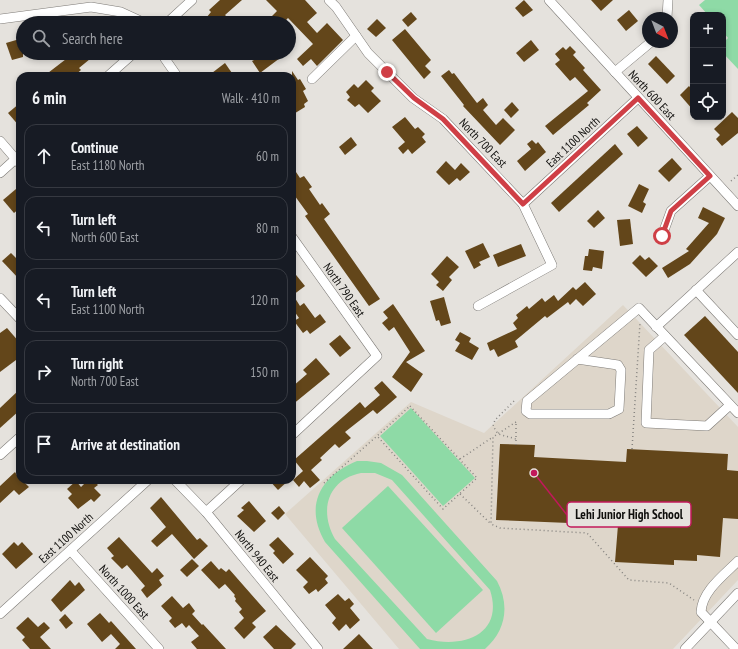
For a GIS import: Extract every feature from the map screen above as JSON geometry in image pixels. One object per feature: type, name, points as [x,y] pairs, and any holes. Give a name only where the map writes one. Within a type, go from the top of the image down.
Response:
[{"type":"street","points":[[175,16],[192,0]]},
{"type":"street","name":"North 700 East","points":[[328,0],[336,7],[368,53],[414,98],[443,119],[523,204],[552,266],[478,306]]},
{"type":"street","name":"North 600 East","points":[[550,0],[738,206]]},
{"type":"street","points":[[667,12],[668,0]]},
{"type":"street","points":[[23,16],[91,7],[121,12],[130,16]]},
{"type":"street","points":[[0,19],[16,17]]},
{"type":"street","points":[[312,80],[356,36]]},
{"type":"street","points":[[615,72],[644,48]]},
{"type":"street","points":[[113,72],[126,60]]},
{"type":"street","points":[[166,60],[174,72]]},
{"type":"street","name":"East 1100 North","points":[[523,204],[638,98]]},
{"type":"street","points":[[0,141],[16,156]]},
{"type":"street","points":[[0,173],[16,161]]},
{"type":"street","points":[[662,236],[671,211],[710,176]]},
{"type":"street","name":"North 790 East","points":[[296,243],[377,356],[296,431]]},
{"type":"street","points":[[656,327],[738,252]]},
{"type":"street","points":[[696,290],[738,335]]},
{"type":"street","points":[[1,301],[16,315]]},
{"type":"street","points":[[578,359],[618,365],[622,370],[619,409],[609,414],[530,414],[526,411],[527,401],[639,308],[738,413]]},
{"type":"street","points":[[665,336],[649,350],[646,423],[707,426],[730,405]]},
{"type":"street","points":[[0,455],[16,441]]},
{"type":"street","name":"East 1100 North","points":[[0,614],[144,484]]},
{"type":"street","name":"North 940 East","points":[[179,484],[206,512],[318,649]]},
{"type":"street","points":[[206,512],[237,484]]},
{"type":"street","name":"North 1000 East","points":[[70,551],[159,649]]},
{"type":"street","points":[[736,649],[701,612],[702,603],[707,594],[738,561]]},
{"type":"street","points":[[685,649],[738,593]]},
{"type":"path","points":[[731,181],[738,175]]},
{"type":"path","points":[[632,449],[640,323]]},
{"type":"path","points":[[514,401],[495,420],[493,426],[498,434],[516,439]]},
{"type":"path","points":[[324,483],[410,406],[477,478],[443,509],[377,436]]},
{"type":"path","points":[[459,459],[516,422],[516,444]]},
{"type":"path","points":[[491,524],[493,437]]},
{"type":"path","points":[[460,494],[491,524],[500,528],[587,533],[629,580],[669,584],[694,600]]},
{"type":"shaded area","points":[[623,305],[738,427],[738,580],[673,649],[399,649],[285,514],[411,402],[484,433]]},
{"type":"green space","points":[[705,0],[738,0],[738,69],[726,56],[726,40],[728,38],[726,36],[726,12],[705,12],[699,5]]},
{"type":"green space","points":[[411,408],[475,478],[443,506],[380,436]]},
{"type":"green space","points":[[357,461],[367,461],[381,463],[402,475],[497,581],[504,599],[504,617],[498,634],[485,649],[420,649],[325,542],[319,529],[316,516],[316,505],[319,494],[325,484],[333,475],[344,467]],"holes":[[[361,473],[375,473],[392,480],[490,590],[493,605],[491,617],[486,627],[478,634],[455,642],[441,642],[427,639],[335,539],[330,528],[328,518],[327,508],[329,498],[340,482],[349,477]]]},
{"type":"green space","points":[[388,486],[483,590],[436,633],[342,528]]},
{"type":"building","points":[[220,0],[242,0],[225,15],[226,16],[208,16],[211,12],[209,10]]},
{"type":"building","points":[[266,0],[305,0],[317,13],[307,22],[317,33],[327,23],[343,40],[317,66],[311,59],[303,66],[297,59],[313,44],[296,26],[296,16],[272,16],[277,11]]},
{"type":"building","points":[[524,0],[533,10],[523,17],[515,8]]},
{"type":"building","points":[[591,0],[613,0],[601,11]]},
{"type":"building","points":[[629,10],[638,21],[626,31],[617,20]]},
{"type":"building","points":[[411,12],[417,19],[408,27],[402,20]]},
{"type":"building","points":[[377,19],[386,28],[376,37],[367,29]]},
{"type":"building","points":[[405,29],[431,60],[425,66],[431,72],[424,79],[392,40]]},
{"type":"building","points":[[16,40],[16,59],[12,60],[6,43]]},
{"type":"building","points":[[531,40],[539,50],[524,62],[516,53]]},
{"type":"building","points":[[570,46],[576,52],[573,55],[585,68],[583,70],[601,90],[587,103],[589,105],[553,135],[545,126],[588,91],[575,77],[570,81],[555,64],[560,60],[555,54],[563,47],[566,50]]},
{"type":"building","points":[[656,56],[675,76],[667,84],[648,64]]},
{"type":"building","points":[[65,60],[89,60],[79,68],[81,70],[79,72],[49,72]]},
{"type":"building","points":[[277,60],[261,72],[259,72],[252,61]]},
{"type":"building","points":[[225,63],[231,72],[213,72]]},
{"type":"building","points":[[449,70],[452,74],[454,73],[477,103],[483,98],[488,105],[483,110],[496,125],[503,118],[515,130],[500,145],[463,106],[464,105],[441,76]]},
{"type":"building","points":[[296,77],[298,80],[300,79],[306,89],[303,91],[308,101],[304,104],[305,107],[296,113]]},
{"type":"building","points":[[366,80],[374,88],[371,91],[381,101],[368,113],[359,104],[355,107],[347,100],[350,97],[346,92],[354,84],[358,88]]},
{"type":"building","points":[[689,86],[690,107],[680,95]]},
{"type":"building","points":[[512,102],[519,110],[511,118],[504,110]]},
{"type":"building","points":[[16,106],[16,122],[8,113]]},
{"type":"building","points":[[732,112],[738,118],[738,133],[722,146],[716,139],[720,135],[714,129],[724,120],[726,120],[726,118]]},
{"type":"building","points":[[405,117],[415,129],[418,127],[425,134],[422,137],[426,142],[412,154],[408,149],[403,154],[398,148],[405,142],[392,127]]},
{"type":"building","points":[[637,126],[648,138],[638,147],[627,134]]},
{"type":"building","points":[[351,137],[357,145],[345,155],[339,147]]},
{"type":"building","points":[[532,140],[536,144],[538,142],[546,152],[525,171],[517,161],[531,149],[527,144]]},
{"type":"building","points":[[615,144],[623,154],[559,212],[551,203]]},
{"type":"building","points":[[672,158],[682,169],[669,182],[658,171]]},
{"type":"building","points":[[446,161],[455,170],[461,163],[470,172],[460,181],[457,178],[449,185],[436,172]]},
{"type":"building","points":[[296,172],[300,178],[304,176],[312,187],[309,189],[320,205],[322,203],[330,214],[324,219],[380,299],[369,306],[305,216],[308,214],[296,198]]},
{"type":"building","points":[[639,184],[649,189],[643,202],[646,204],[642,213],[628,206]]},
{"type":"building","points":[[16,189],[16,211],[14,213],[3,200]]},
{"type":"building","points":[[703,207],[725,218],[717,234],[690,264],[668,278],[662,268],[689,251],[686,249],[709,223],[698,218]]},
{"type":"building","points":[[598,210],[605,218],[594,228],[587,221]]},
{"type":"building","points":[[630,219],[633,244],[620,246],[617,220]]},
{"type":"building","points":[[483,243],[490,257],[479,262],[481,265],[474,269],[465,251]]},
{"type":"building","points":[[521,244],[526,256],[498,267],[493,255]]},
{"type":"building","points":[[589,249],[604,251],[602,269],[593,267],[592,271],[583,270],[585,256],[588,256]]},
{"type":"building","points":[[11,253],[16,258],[16,276],[2,261]]},
{"type":"building","points":[[640,255],[645,260],[649,257],[658,266],[646,277],[632,263]]},
{"type":"building","points":[[447,256],[459,267],[449,277],[452,280],[443,291],[436,285],[439,282],[431,274]]},
{"type":"building","points":[[296,275],[305,286],[296,293]]},
{"type":"building","points":[[585,282],[596,294],[583,306],[576,299],[570,305],[568,302],[547,318],[545,316],[515,341],[518,347],[498,357],[494,349],[490,351],[487,343],[517,329],[513,323],[518,318],[516,315],[527,306],[529,309],[542,298],[545,302],[554,295],[558,301],[573,287],[576,290]]},
{"type":"building","points":[[444,297],[451,323],[441,326],[439,320],[436,321],[430,301]]},
{"type":"building","points":[[296,300],[300,306],[304,303],[315,318],[320,314],[326,322],[310,334],[307,330],[303,333],[296,324],[296,320],[299,318],[296,314]]},
{"type":"building","points":[[393,304],[425,351],[406,362],[423,374],[411,392],[392,377],[410,352],[394,327],[389,331],[382,323],[388,318],[383,312]]},
{"type":"building","points":[[705,316],[738,352],[738,393],[684,335]]},
{"type":"building","points":[[7,328],[16,338],[16,360],[0,372],[0,333]]},
{"type":"building","points":[[460,332],[471,338],[469,342],[479,348],[472,360],[455,351],[460,343],[455,340]]},
{"type":"building","points":[[340,335],[351,348],[340,357],[329,344]]},
{"type":"building","points":[[316,358],[330,374],[296,402],[296,384],[307,374],[303,370]]},
{"type":"building","points":[[382,381],[397,397],[377,414],[373,410],[345,432],[351,438],[339,448],[335,444],[320,458],[322,460],[311,470],[320,480],[310,488],[304,481],[299,487],[296,484],[296,477],[303,471],[296,462],[296,458],[360,402],[365,408],[380,395],[374,388]]},
{"type":"building","points":[[16,393],[16,414],[0,428],[0,408]]},
{"type":"building","points":[[500,444],[535,445],[534,457],[626,462],[627,449],[728,454],[727,470],[738,471],[738,519],[723,518],[720,557],[697,555],[697,561],[674,560],[674,565],[615,562],[618,525],[496,520]]},
{"type":"building","points":[[15,472],[16,484],[26,484],[29,487],[19,495],[14,490],[0,503],[0,486]]},
{"type":"building","points":[[73,484],[78,484],[81,487],[84,484],[97,484],[98,485],[94,488],[101,495],[94,502],[91,499],[78,509],[68,498],[72,494],[67,489]]},
{"type":"building","points":[[273,484],[285,484],[278,490]]},
{"type":"building","points":[[161,497],[197,540],[200,538],[208,546],[194,559],[172,534],[157,547],[151,541],[166,527],[150,508]]},
{"type":"building","points":[[249,501],[266,521],[254,532],[237,516],[244,510],[241,508]]},
{"type":"building","points":[[279,506],[285,513],[278,520],[271,513]]},
{"type":"building","points":[[119,537],[152,573],[157,568],[164,576],[159,580],[162,585],[147,598],[141,590],[145,586],[127,565],[122,569],[111,558],[114,556],[107,548]]},
{"type":"building","points":[[278,537],[294,554],[283,564],[273,553],[275,551],[269,545]]},
{"type":"building","points":[[14,542],[18,546],[22,542],[33,554],[16,569],[2,554]]},
{"type":"building","points":[[310,557],[328,576],[325,579],[328,583],[318,592],[316,589],[309,594],[303,587],[308,582],[296,570]]},
{"type":"building","points":[[192,559],[199,566],[187,577],[180,570]]},
{"type":"building","points":[[211,561],[219,570],[221,568],[226,572],[229,569],[266,611],[252,623],[256,627],[244,639],[234,628],[244,618],[239,612],[242,609],[235,601],[235,595],[225,584],[219,589],[201,570]]},
{"type":"building","points":[[70,580],[75,586],[79,582],[85,590],[61,612],[51,600]]},
{"type":"building","points":[[338,594],[345,601],[349,598],[354,604],[350,608],[360,620],[350,629],[346,624],[339,631],[332,623],[336,618],[325,605]]},
{"type":"building","points":[[172,596],[183,608],[189,603],[195,611],[192,614],[226,649],[197,649],[191,642],[199,636],[189,625],[186,628],[182,623],[175,628],[169,621],[172,618],[161,606]]},
{"type":"building","points":[[100,613],[109,623],[111,621],[136,649],[115,649],[120,644],[111,634],[102,642],[87,624]]},
{"type":"building","points":[[65,614],[73,623],[66,629],[59,620]]},
{"type":"building","points":[[28,617],[38,627],[44,622],[50,628],[40,637],[51,649],[30,649],[22,640],[25,637],[16,628]]},
{"type":"building","points":[[276,625],[296,644],[291,649],[274,649],[263,637]]},
{"type":"building","points":[[359,634],[373,649],[343,649]]},
{"type":"place","name":"Lehi Junior High School","points":[[534,473]]},
{"type":"route","points":[[387,72],[414,98],[443,119],[505,183],[523,204],[638,98],[710,176],[671,211],[662,236]]}]
